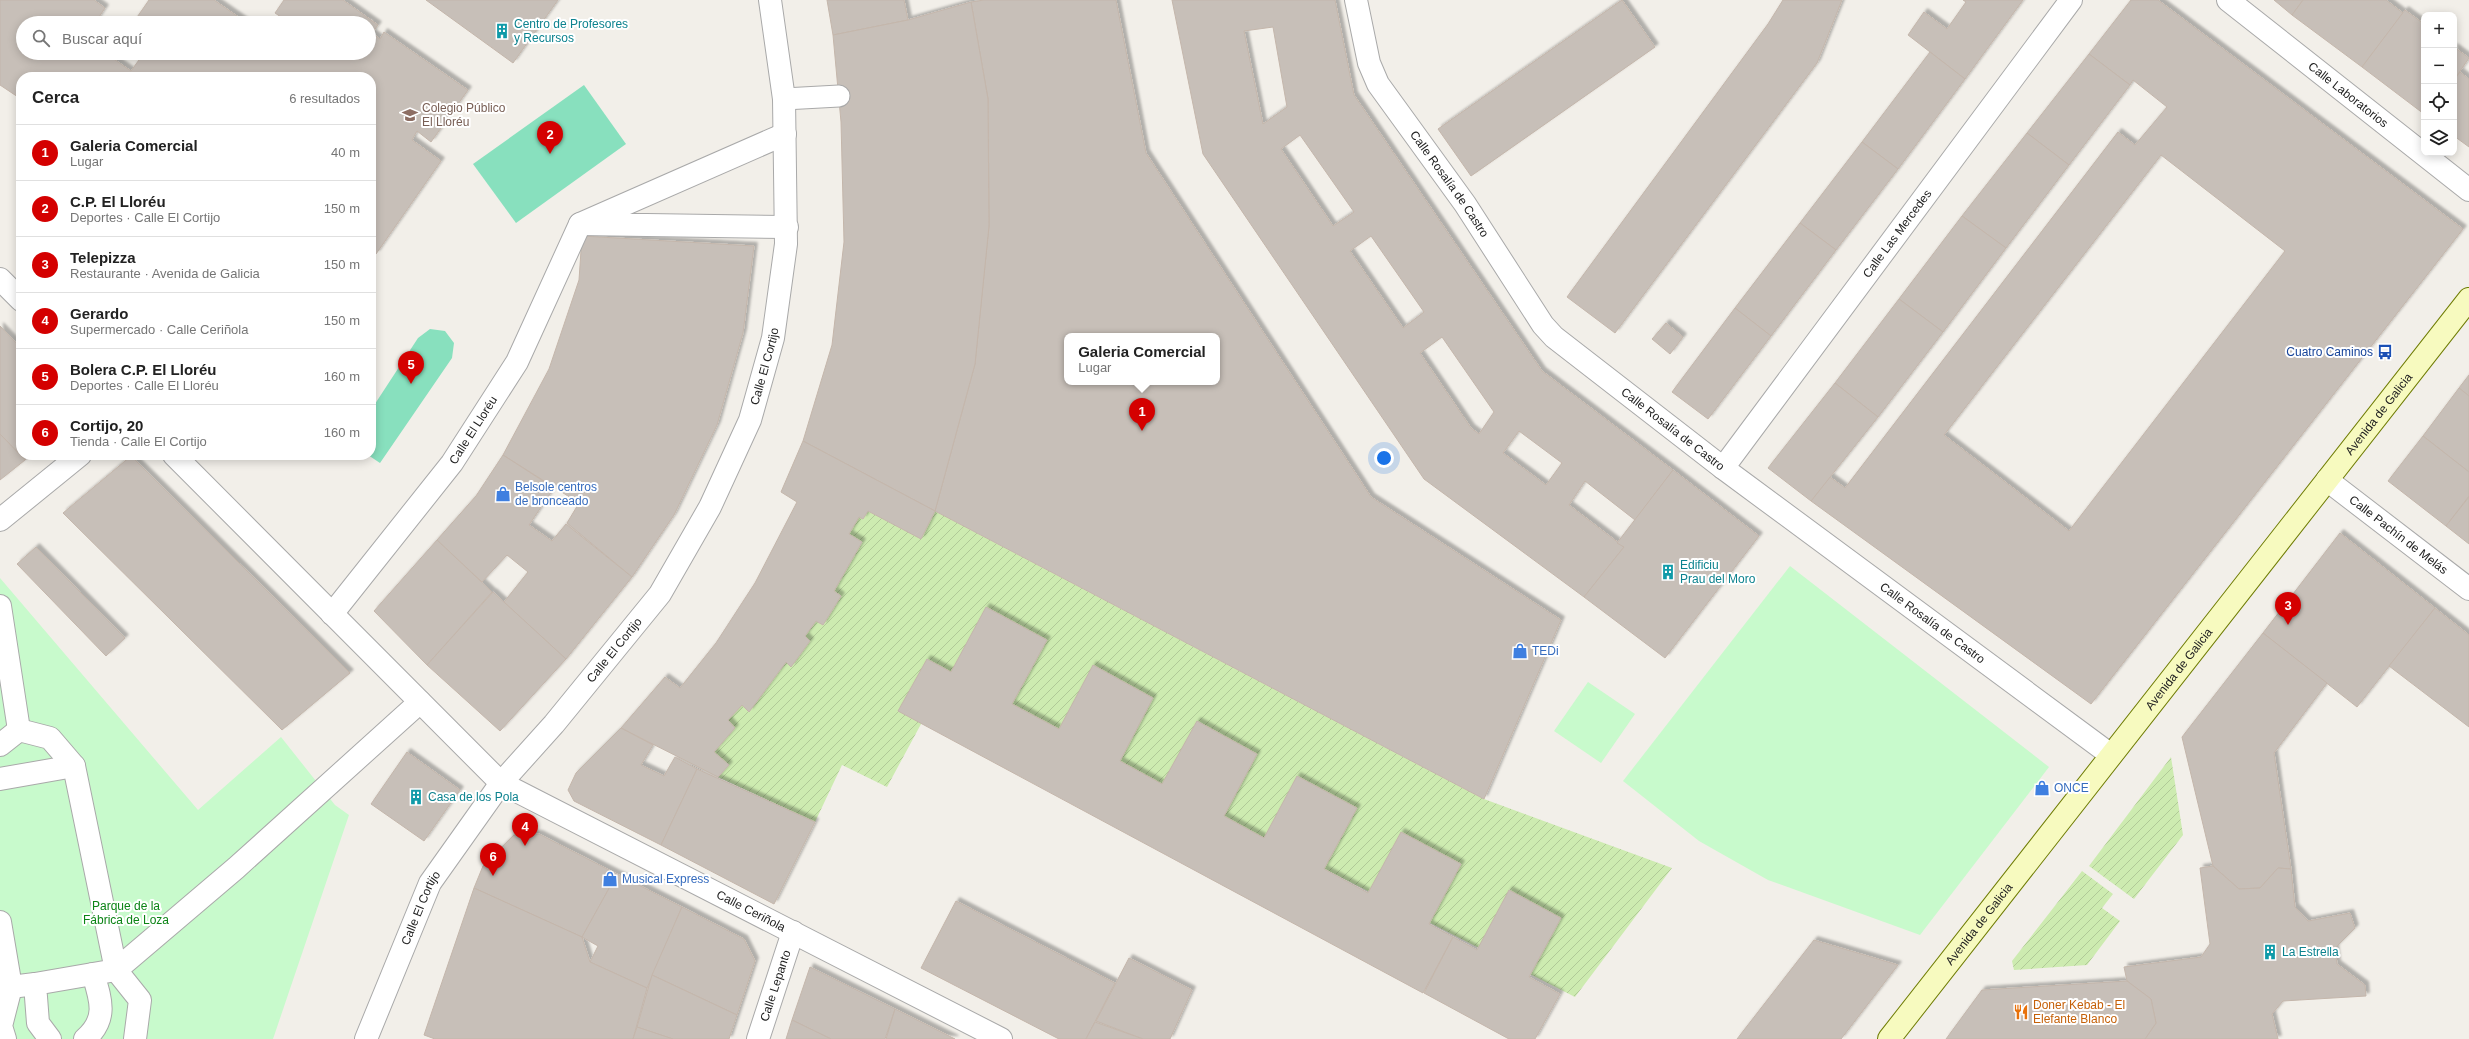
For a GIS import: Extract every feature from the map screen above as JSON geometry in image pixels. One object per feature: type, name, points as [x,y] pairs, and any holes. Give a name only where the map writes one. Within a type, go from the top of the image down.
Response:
[{"type":"street","name":"Calle El Cortijo","points":[[366,1039],[430,883],[501,783],[554,724],[660,594],[710,507],[750,420],[774,338],[787,227],[784,98],[770,0]]},
{"type":"street","name":"Calle Rosalía de Castro","points":[[1356,0],[1369,62],[1378,84],[1465,204],[1543,325],[1554,337],[1723,468],[2111,755]]},
{"type":"street","name":"Calle Las Mercedes","points":[[1723,468],[2072,0]]},
{"type":"street","name":"Calle Laboratorios","points":[[2228,0],[2469,190]]},
{"type":"street","points":[[580,224],[785,134]]},
{"type":"street","points":[[580,224],[787,227]]},
{"type":"street","name":"Calle El Lloréu","points":[[332,614],[452,463],[516,362],[580,224]]},
{"type":"street","points":[[0,279],[16,295]]},
{"type":"street","name":"Avenida de Galicia","points":[[1889,1039],[2469,299]]},
{"type":"street","points":[[0,520],[74,460]]},
{"type":"street","points":[[179,460],[501,783]]},
{"type":"street","name":"Calle Pachín de Melás","points":[[2327,480],[2469,589]]},
{"type":"street","points":[[0,606],[19,730]]},
{"type":"street","points":[[5,986],[35,984],[116,970],[236,868],[420,702]]},
{"type":"street","points":[[0,745],[19,730]]},
{"type":"street","points":[[19,730],[50,738],[74,766],[116,970],[140,1000],[135,1039]]},
{"type":"street","points":[[0,779],[74,766]]},
{"type":"street","name":"Calle Ceriñola","points":[[501,783],[1001,1039]]},
{"type":"street","points":[[0,922],[5,986],[0,1026],[5,1039]]},
{"type":"street","name":"Calle Lepanto","points":[[758,1039],[793,932]]},
{"type":"street","points":[[85,1039],[93,1032],[102,1014],[93,974]]},
{"type":"street","points":[[35,984],[38,1023],[50,1039]]},
{"type":"lane","points":[[784,98],[839,96]]},
{"type":"green space","points":[[584,85],[626,144],[516,223],[473,164]]},
{"type":"green space","points":[[430,329],[445,331],[454,343],[452,358],[380,463],[376,460],[376,402],[418,338]]},
{"type":"green space","points":[[868,511],[921,538],[935,511],[1484,799],[1672,868],[1575,997],[947,676],[887,787],[842,765],[815,822],[718,777],[729,765],[714,752],[728,720],[742,705],[749,711],[786,662],[791,666],[810,641],[805,636],[816,621],[823,625],[841,596],[834,591],[862,542],[849,534],[859,517],[863,519]]},
{"type":"green space","points":[[1790,566],[2049,767],[1920,935],[1768,880],[1699,841],[1623,781]]},
{"type":"green space","name":"Parque de la Fábrica de Loza","points":[[0,578],[198,810],[281,737],[335,805],[349,815],[273,1039],[0,1039]]},
{"type":"green space","points":[[1588,682],[1635,714],[1601,763],[1554,731]]},
{"type":"green space","points":[[2171,757],[2183,835],[2134,899],[2089,866]]},
{"type":"green space","points":[[2082,871],[2113,894],[2102,908],[2120,921],[2087,965],[2014,970],[2012,961]]},
{"type":"building","name":"Colegio Público El Lloréu","points":[[0,0],[94,0],[105,8],[100,16],[16,16],[16,60],[115,60],[131,71],[139,60],[376,60],[376,36],[380,39],[384,32],[468,90],[431,142],[417,131],[412,140],[441,161],[376,254],[376,72],[16,72],[16,96],[0,85]]},
{"type":"building","points":[[149,0],[214,0],[237,16],[138,16]]},
{"type":"building","name":"Colegio Público El Lloréu","points":[[284,0],[343,0],[365,16],[280,16],[275,13]]},
{"type":"building","name":"Centro de Profesores y Recursos","points":[[426,0],[558,0],[513,63]]},
{"type":"building","points":[[827,0],[904,0],[908,20],[833,35]]},
{"type":"building","points":[[984,0],[1116,0],[1146,153],[1371,497],[1561,620],[1484,799],[935,511],[975,364],[989,226],[988,99],[971,2]]},
{"type":"building","points":[[1172,0],[1335,0],[1354,95],[1542,371],[1673,470],[1635,520],[1585,481],[1569,505],[1624,547],[1584,597],[1424,479],[1203,154]],"holes":[[[1273,27],[1287,107],[1263,124],[1244,31]],[[1300,135],[1354,212],[1333,226],[1281,149]],[[1371,236],[1424,312],[1403,328],[1350,251]],[[1442,337],[1494,412],[1479,434],[1471,428],[1420,353]],[[1519,431],[1562,463],[1546,485],[1503,453]]]},
{"type":"building","points":[[1622,0],[1655,47],[1471,176],[1438,129]]},
{"type":"building","points":[[1783,0],[1842,0],[1817,63],[1615,333],[1567,297],[1768,24]]},
{"type":"building","points":[[1963,0],[2023,0],[1965,79],[1908,35],[1924,12],[1947,29],[1966,2]]},
{"type":"building","points":[[2131,0],[2158,0],[2463,229],[2091,704],[1811,501],[1830,477],[1845,488],[2118,132],[2135,145],[2167,107],[2133,80],[2130,85],[2089,54]],"holes":[[[2161,155],[2285,251],[2069,531],[1944,435]]]},
{"type":"building","points":[[2274,0],[2303,0],[2292,15]]},
{"type":"building","points":[[2303,0],[2386,0],[2403,13],[2362,67],[2292,15]]},
{"type":"building","points":[[971,2],[988,99],[989,226],[975,364],[935,511],[803,441],[832,345],[844,242],[841,122],[833,35],[908,20]]},
{"type":"building","points":[[2405,10],[2421,22],[2421,112],[2362,67]]},
{"type":"building","points":[[2457,49],[2469,58],[2457,76]]},
{"type":"building","points":[[1930,52],[1965,79],[1898,169],[1862,142]]},
{"type":"building","points":[[2089,54],[2130,85],[2069,165],[2027,133]]},
{"type":"building","points":[[2460,72],[2469,79],[2469,147],[2457,138],[2457,76]]},
{"type":"building","points":[[2027,133],[2069,165],[2006,248],[1962,216]]},
{"type":"building","points":[[1862,142],[1898,169],[1836,250],[1800,223]]},
{"type":"building","points":[[1962,216],[2006,248],[1943,332],[1899,299]]},
{"type":"building","points":[[1800,223],[1836,250],[1771,336],[1735,308]]},
{"type":"building","points":[[582,236],[754,246],[743,333],[717,425],[674,515],[632,577],[567,523],[579,503],[503,455],[549,369],[579,280]]},
{"type":"building","points":[[1899,299],[1943,332],[1878,417],[1835,383]]},
{"type":"building","points":[[1735,308],[1771,336],[1708,419],[1672,392]]},
{"type":"building","points":[[1666,323],[1683,337],[1670,354],[1652,339]]},
{"type":"building","points":[[0,326],[16,343],[16,451],[0,434]]},
{"type":"building","points":[[2469,375],[2469,396],[2459,388]]},
{"type":"building","points":[[1835,383],[1878,417],[1811,501],[1768,468]]},
{"type":"building","points":[[2459,388],[2469,396],[2469,472],[2423,436]]},
{"type":"building","points":[[0,434],[16,451],[16,460],[25,460],[0,480]]},
{"type":"building","points":[[2423,436],[2469,472],[2469,496],[2446,526],[2388,481]]},
{"type":"building","points":[[803,441],[935,511],[921,539],[868,511],[863,519],[859,517],[849,534],[862,542],[834,591],[841,596],[823,625],[816,621],[805,636],[810,641],[791,667],[786,662],[749,712],[742,705],[728,720],[735,728],[714,752],[729,765],[718,777],[621,728],[665,677],[680,688],[716,643],[755,583],[797,502],[781,492]]},
{"type":"building","points":[[503,455],[554,488],[529,525],[552,541],[566,524],[632,577],[566,659],[504,602],[528,572],[507,555],[482,582],[437,540],[476,496]]},
{"type":"building","points":[[126,460],[135,460],[350,673],[282,730],[63,513]]},
{"type":"building","name":"Edificiu Prau del Moro","points":[[1673,470],[1759,536],[1665,658],[1584,597],[1624,547],[1617,543]]},
{"type":"building","points":[[2469,497],[2469,544],[2446,526]]},
{"type":"building","points":[[2340,533],[2435,608],[2357,707],[2263,633]]},
{"type":"building","points":[[437,540],[492,592],[427,665],[374,611]]},
{"type":"building","points":[[36,547],[125,638],[106,656],[17,564]]},
{"type":"building","points":[[493,592],[566,659],[500,731],[427,665]]},
{"type":"building","points":[[986,607],[1047,640],[1012,704],[1059,729],[1093,665],[1153,698],[1120,761],[1162,784],[1197,721],[1257,754],[1224,816],[1264,838],[1297,776],[1357,808],[1324,869],[1368,893],[1401,832],[1461,864],[1429,924],[1453,937],[1423,993],[898,711],[927,659],[951,672]]},
{"type":"building","points":[[2435,608],[2469,635],[2469,727],[2389,666]]},
{"type":"building","points":[[2263,633],[2327,683],[2274,753],[2291,869],[2278,868],[2260,888],[2239,889],[2213,866],[2182,737]]},
{"type":"building","points":[[621,728],[653,745],[641,765],[664,776],[675,757],[697,769],[661,845],[574,801],[568,790],[576,773]]},
{"type":"building","name":"Casa de los Pola","points":[[407,752],[460,790],[424,841],[371,804]]},
{"type":"building","points":[[697,769],[815,822],[774,904],[661,845]]},
{"type":"building","points":[[539,834],[617,874],[582,937],[474,888],[483,866],[514,835]]},
{"type":"building","name":"La Estrella","points":[[2213,866],[2239,889],[2260,888],[2278,868],[2291,869],[2295,907],[2308,921],[2350,913],[2355,928],[2335,948],[2337,964],[2365,985],[2366,996],[2283,1001],[2272,1014],[2278,1039],[2145,1039],[2156,1023],[2151,999],[2127,981],[2124,967],[2201,957],[2210,944],[2200,868]]},
{"type":"building","points":[[617,874],[682,907],[647,988],[590,962],[598,946],[582,937]]},
{"type":"building","points":[[474,888],[582,937],[590,962],[647,988],[633,1039],[435,1039],[424,1035]]},
{"type":"building","points":[[1509,890],[1561,918],[1529,977],[1560,994],[1535,1039],[1509,1039],[1424,993],[1453,937],[1477,950]]},
{"type":"building","points":[[956,901],[1115,983],[1086,1039],[1059,1039],[921,968]]},
{"type":"building","points":[[682,907],[744,939],[755,961],[737,1015],[652,975]]},
{"type":"building","points":[[1814,940],[1898,965],[1841,1039],[1737,1039]]},
{"type":"building","points":[[1129,958],[1192,990],[1170,1039],[1143,1039],[1096,1021]]},
{"type":"building","points":[[810,967],[895,1009],[885,1039],[831,1039],[792,1020]]},
{"type":"building","points":[[652,975],[737,1015],[729,1039],[673,1039],[637,1027]]},
{"type":"building","points":[[2127,981],[2151,999],[2156,1023],[2145,1039],[1946,1039],[1982,990]]},
{"type":"building","points":[[895,1009],[955,1039],[886,1039]]},
{"type":"building","points":[[792,1020],[831,1039],[786,1039]]},
{"type":"building","points":[[1095,1022],[1143,1039],[1086,1039]]},
{"type":"building","points":[[637,1027],[673,1039],[633,1039]]},
{"type":"place","name":"Centro de Profesores y Recursos","points":[[502,31]]},
{"type":"place","name":"Colegio Público El Lloréu","points":[[410,115]]},
{"type":"place","name":"C.P. El Lloréu","points":[[550,154]]},
{"type":"place","name":"Cuatro Caminos","points":[[2385,352]]},
{"type":"place","name":"Bolera C.P. El Lloréu","points":[[411,384]]},
{"type":"place","name":"Galeria Comercial","points":[[1142,431]]},
{"type":"place","name":"Belsole centros de bronceado","points":[[503,494]]},
{"type":"place","name":"Edificiu Prau del Moro","points":[[1668,572]]},
{"type":"place","name":"Telepizza","points":[[2288,625]]},
{"type":"place","name":"TEDi","points":[[1520,651]]},
{"type":"place","name":"ONCE","points":[[2042,788]]},
{"type":"place","name":"Casa de los Pola","points":[[416,797]]},
{"type":"place","name":"Gerardo","points":[[525,846]]},
{"type":"place","name":"Cortijo, 20","points":[[493,876]]},
{"type":"place","name":"Musical Express","points":[[610,879]]},
{"type":"place","name":"La Estrella","points":[[2270,952]]},
{"type":"place","name":"Doner Kebab - El Elefante Blanco","points":[[2021,1012]]}]
